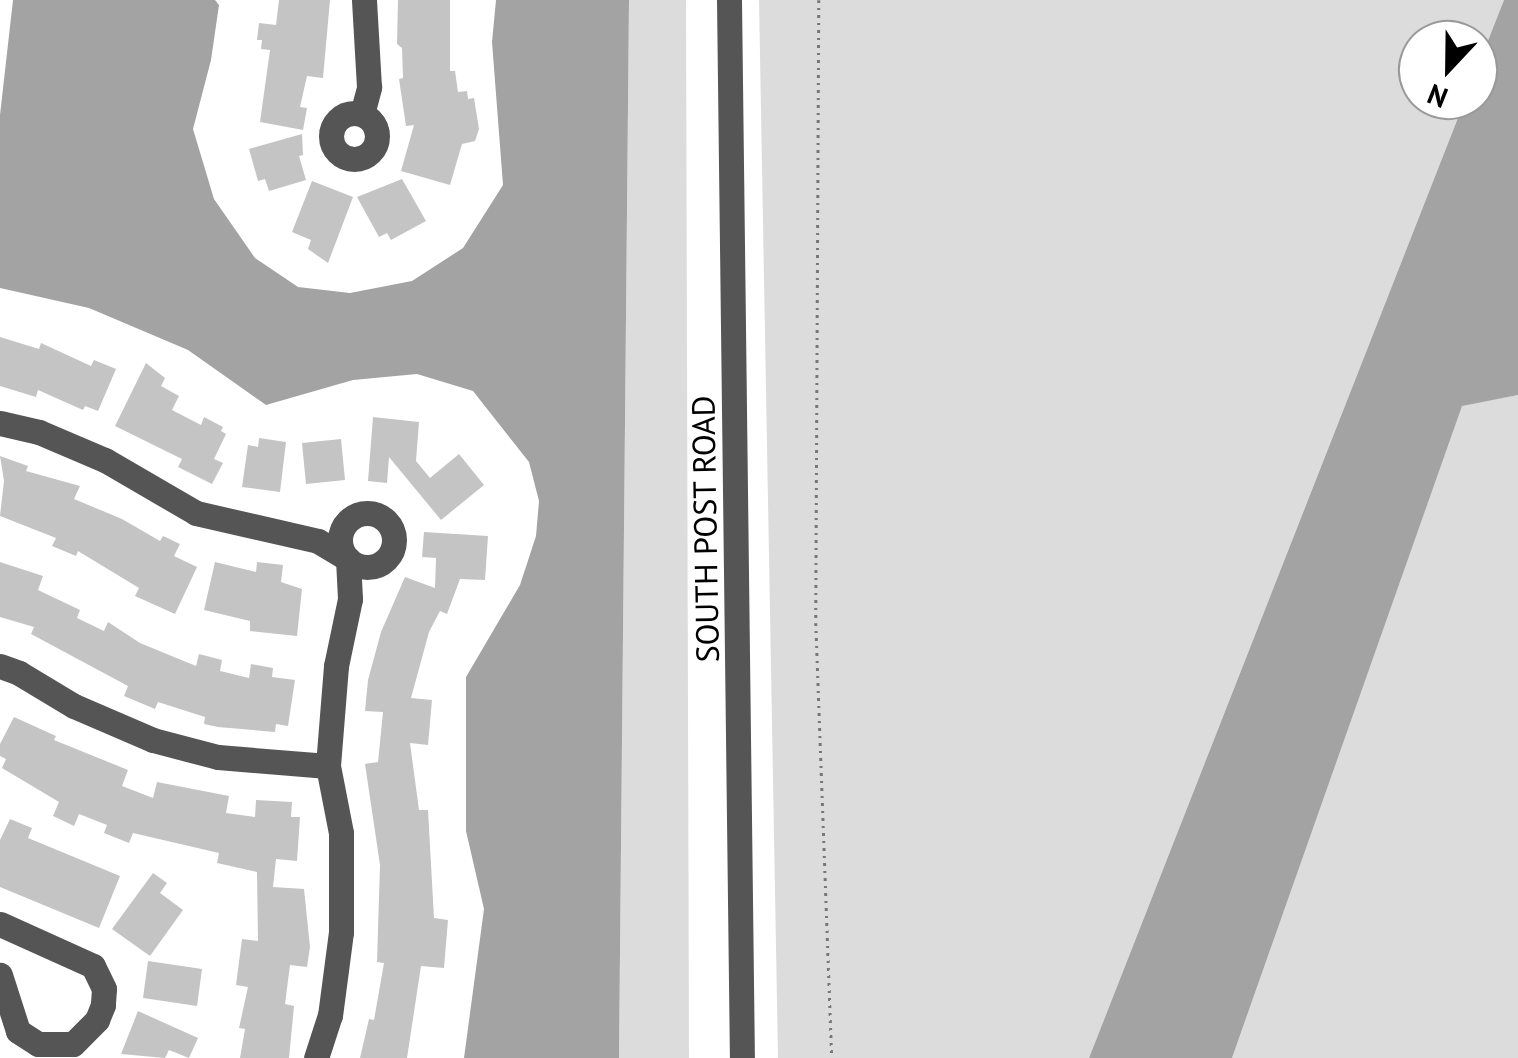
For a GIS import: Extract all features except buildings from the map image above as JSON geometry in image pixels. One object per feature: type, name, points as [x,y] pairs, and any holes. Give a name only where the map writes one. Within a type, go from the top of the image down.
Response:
[{"type":"street","points":[[362,114],[369,87],[364,0]]},
{"type":"street","name":"SOUTH POST ROAD","points":[[729,0],[742,1058]]},
{"type":"street","points":[[0,423],[39,432],[105,460],[196,513],[318,542],[348,559],[350,599],[336,658],[328,766],[340,833],[341,932],[330,1015],[316,1058]]},
{"type":"street","points":[[0,666],[20,672],[74,706],[153,740],[218,757],[328,766]]},
{"type":"street","points":[[0,924],[93,966],[104,989],[103,1005],[97,1020],[73,1044],[38,1044],[18,1031],[0,975]]},
{"type":"path","points":[[819,0],[816,623],[832,1058]]},
{"type":"shaded area","points":[[13,0],[215,0],[219,5],[211,60],[193,129],[214,199],[255,258],[298,287],[350,293],[412,281],[463,248],[503,185],[492,42],[496,0],[629,0],[619,1058],[464,1058],[484,909],[466,831],[466,677],[520,585],[536,536],[539,501],[529,462],[473,391],[417,374],[353,380],[266,405],[188,350],[89,308],[0,288],[0,115]]},
{"type":"shaded area","points":[[629,0],[686,0],[689,1058],[619,1058]]},
{"type":"shaded area","points":[[759,0],[1504,0],[1496,20],[1398,20],[1398,120],[1457,120],[1089,1058],[778,1058]]},
{"type":"shaded area","points":[[1504,0],[1518,0],[1518,395],[1462,406],[1232,1058],[1089,1058],[1457,120],[1498,120],[1496,20]]},
{"type":"shaded area","points":[[1518,395],[1518,1058],[1232,1058],[1462,405]]}]
